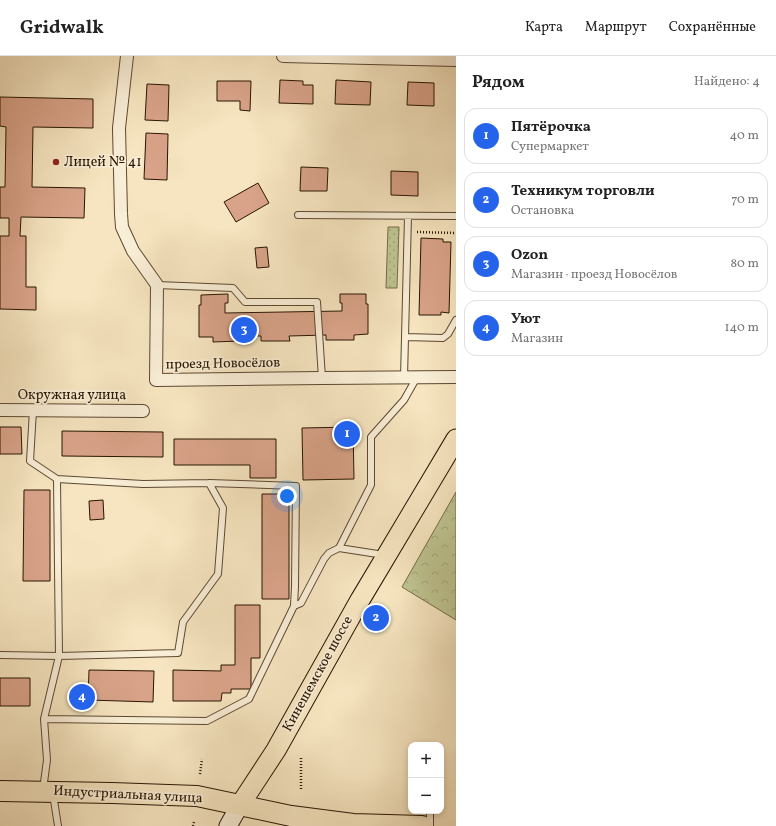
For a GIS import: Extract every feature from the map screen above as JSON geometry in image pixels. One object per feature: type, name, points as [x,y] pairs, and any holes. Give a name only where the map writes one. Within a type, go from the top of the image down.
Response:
[{"type":"highway","name":"Индустриальная улица","points":[[0,791],[112,792],[197,796],[291,816],[346,823],[422,826]]},
{"type":"main road","name":"Кинешемское шоссе","points":[[228,826],[276,750],[386,555],[456,441]]},
{"type":"street","points":[[127,56],[119,128],[120,214],[122,226],[133,251],[157,285]]},
{"type":"street","points":[[283,56],[456,60]]},
{"type":"street","name":"проезд Новосёлов","points":[[157,285],[156,380],[456,377]]},
{"type":"street","name":"Окружная улица","points":[[0,410],[143,411]]},
{"type":"lane","points":[[298,215],[456,216]]},
{"type":"lane","points":[[404,378],[408,216]]},
{"type":"lane","points":[[157,285],[233,288],[245,302],[317,302],[322,378]]},
{"type":"lane","points":[[405,337],[443,338],[448,334],[456,320]]},
{"type":"lane","points":[[339,548],[371,485],[371,437],[404,400],[417,378]]},
{"type":"lane","points":[[33,410],[30,461],[57,479],[143,484],[209,483],[296,486],[294,606],[249,699],[206,721],[44,719]]},
{"type":"lane","points":[[57,479],[59,656],[44,719],[48,791],[58,826]]},
{"type":"lane","points":[[0,655],[59,656],[178,653],[183,622],[218,574],[223,508],[209,483]]},
{"type":"lane","points":[[294,606],[301,603],[324,559],[329,553],[339,548],[386,555]]},
{"type":"lane","points":[[430,814],[430,826]]},
{"type":"path","points":[[408,232],[456,233]]},
{"type":"path","points":[[300,789],[301,757]]},
{"type":"path","points":[[200,774],[202,758]]},
{"type":"path","points":[[193,826],[194,822]]},
{"type":"green space","points":[[388,227],[399,227],[397,288],[386,288]]},
{"type":"green space","points":[[456,492],[456,620],[402,587]]},
{"type":"building","points":[[280,80],[303,81],[303,85],[313,85],[313,104],[279,103]]},
{"type":"building","points":[[336,80],[371,82],[370,105],[335,104]]},
{"type":"building","points":[[217,81],[251,81],[250,111],[240,110],[240,101],[217,101]]},
{"type":"building","points":[[408,82],[434,83],[434,106],[407,105]]},
{"type":"building","points":[[147,84],[169,85],[168,121],[145,120]]},
{"type":"building","points":[[0,97],[93,99],[93,128],[33,127],[32,187],[85,188],[84,218],[21,217],[20,236],[26,236],[26,287],[36,287],[36,310],[0,309],[0,236],[9,236],[9,218],[0,218],[0,187],[5,187],[6,127],[0,126]]},
{"type":"building","points":[[146,133],[168,134],[167,180],[144,179]]},
{"type":"building","points":[[301,167],[328,168],[327,191],[300,191]]},
{"type":"building","points":[[391,171],[418,172],[418,196],[391,195]]},
{"type":"building","points":[[258,183],[269,203],[236,222],[224,202]]},
{"type":"building","points":[[421,238],[443,239],[443,242],[451,242],[449,313],[441,312],[441,315],[419,315]]},
{"type":"building","points":[[267,247],[269,267],[257,268],[255,248]]},
{"type":"building","points":[[228,294],[228,303],[225,303],[225,313],[342,311],[340,294],[366,294],[366,304],[368,304],[368,334],[354,335],[354,340],[326,340],[326,335],[289,336],[290,341],[261,341],[261,336],[240,336],[240,341],[213,342],[213,337],[199,337],[199,305],[201,305],[201,295]]},
{"type":"building","points":[[0,427],[21,427],[22,454],[0,454]]},
{"type":"building","points":[[353,427],[354,479],[303,480],[302,428]]},
{"type":"building","points":[[62,431],[163,432],[163,457],[62,456]]},
{"type":"building","points":[[174,439],[276,439],[276,478],[250,478],[250,465],[174,465]]},
{"type":"building","points":[[24,490],[50,490],[50,581],[23,581]]},
{"type":"building","points":[[262,494],[289,494],[289,599],[262,599]]},
{"type":"building","points":[[103,500],[104,519],[90,520],[89,501]]},
{"type":"building","points":[[235,605],[260,605],[260,658],[251,658],[251,689],[231,689],[231,693],[222,693],[221,701],[173,701],[173,670],[221,671],[221,665],[235,665]]},
{"type":"building","points":[[89,670],[154,671],[153,702],[88,700]]},
{"type":"building","points":[[0,678],[30,678],[30,706],[0,706]]},
{"type":"place","name":"Лицей № 41","points":[[56,162]]},
{"type":"place","name":"Ozon","points":[[244,330]]},
{"type":"place","name":"Пятёрочка","points":[[347,434]]},
{"type":"place","name":"Техникум торговли","points":[[376,618]]},
{"type":"place","name":"Уют","points":[[82,697]]}]
